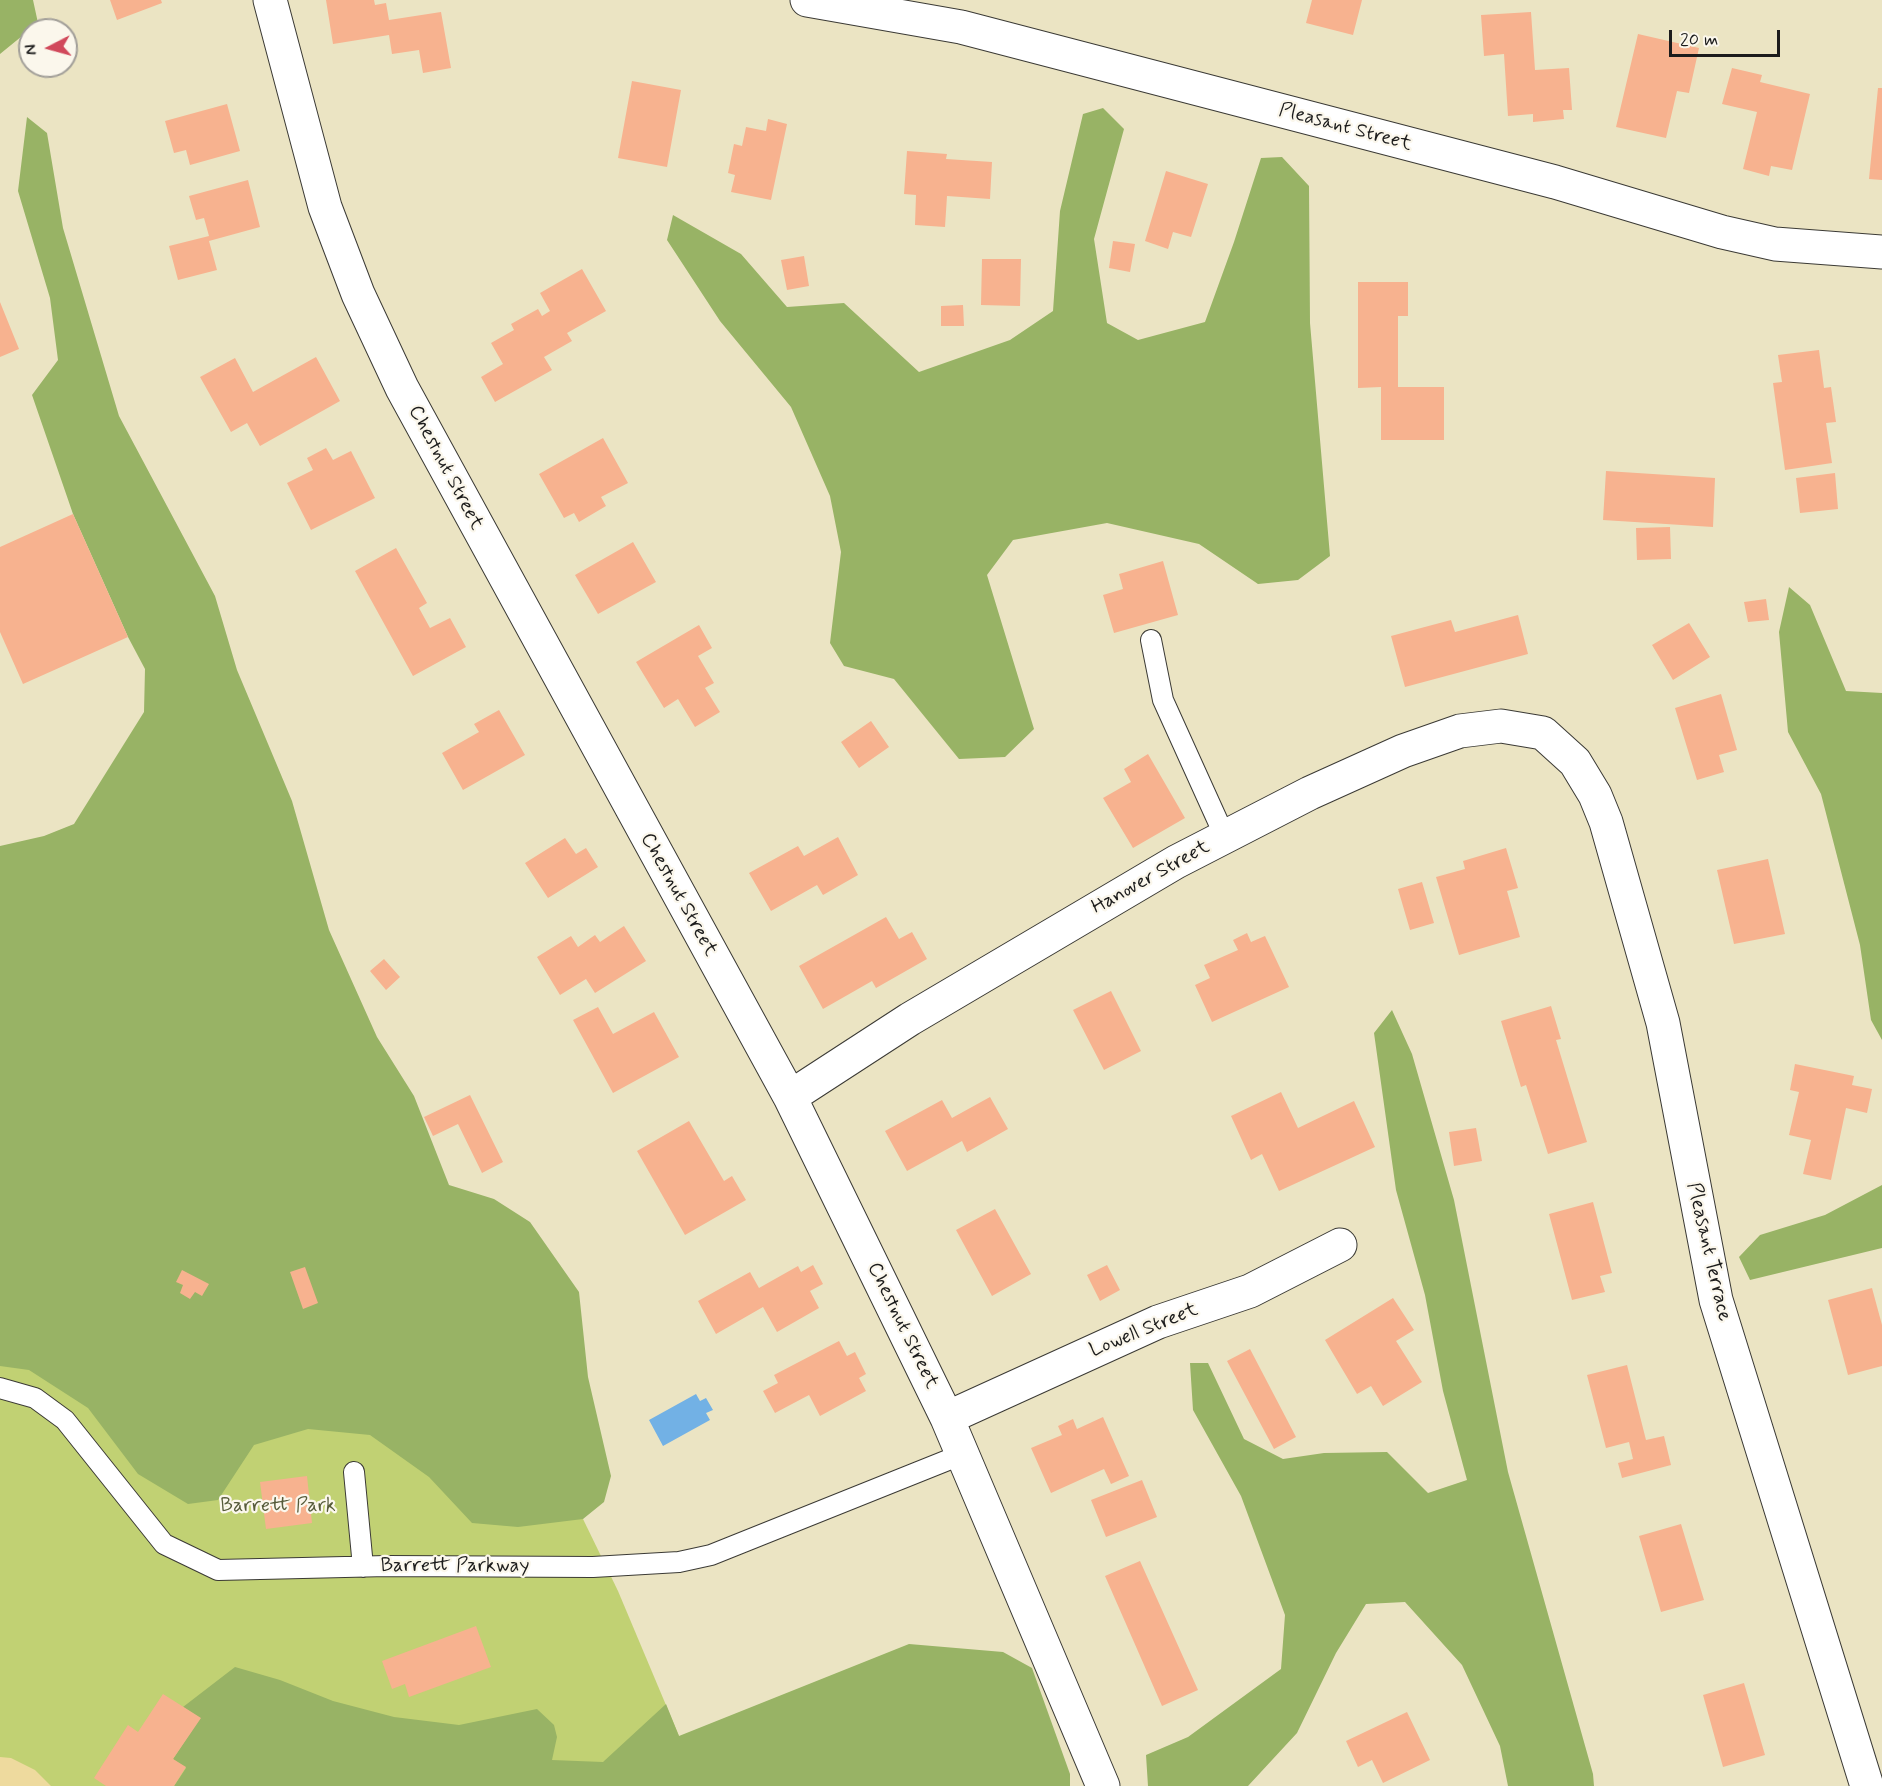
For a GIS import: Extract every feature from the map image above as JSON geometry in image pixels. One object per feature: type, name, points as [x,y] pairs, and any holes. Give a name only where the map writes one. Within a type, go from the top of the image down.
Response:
[{"type":"street","name":"Chestnut Street","points":[[270,0],[325,207],[358,294],[402,388],[790,1097],[947,1418],[1103,1786]]},
{"type":"street","name":"Pleasant Street","points":[[807,0],[961,27],[1555,182],[1722,232],[1775,244],[1882,252]]},
{"type":"street","name":"Hanover Street","points":[[790,1097],[938,1002],[1176,862],[1310,793],[1403,751],[1460,731],[1501,726],[1538,732]]},
{"type":"street","name":"Pleasant Terrace","points":[[1538,732],[1544,733],[1575,762],[1595,795],[1606,822],[1663,1023],[1716,1300],[1867,1786]]},
{"type":"street","name":"Lowell Street","points":[[947,1418],[1158,1322],[1250,1291],[1340,1245]]},
{"type":"lane","points":[[1151,640],[1163,700],[1225,837]]},
{"type":"lane","name":"Barrett Parkway","points":[[0,1388],[35,1398],[65,1420],[164,1544],[218,1570],[363,1567],[593,1567],[679,1562],[711,1555],[963,1454]]},
{"type":"lane","points":[[354,1472],[363,1567]]},
{"type":"green space","points":[[0,0],[33,0],[37,18],[18,18],[18,39],[0,54]]},
{"type":"green space","points":[[1103,108],[1124,129],[1094,239],[1107,323],[1138,340],[1205,322],[1261,158],[1282,157],[1309,186],[1310,323],[1330,556],[1298,580],[1258,584],[1199,544],[1107,523],[1013,540],[987,575],[1034,729],[1005,757],[959,759],[894,679],[844,666],[830,643],[841,552],[830,496],[791,407],[720,321],[667,240],[673,215],[741,254],[787,307],[844,303],[919,372],[1010,340],[1053,311],[1060,211],[1083,114]]},
{"type":"green space","points":[[27,117],[47,133],[63,228],[119,416],[215,596],[237,670],[292,801],[329,930],[377,1037],[414,1096],[449,1185],[494,1199],[530,1222],[579,1292],[588,1377],[611,1476],[604,1502],[583,1519],[518,1527],[472,1523],[429,1477],[370,1435],[308,1429],[254,1445],[218,1500],[188,1504],[138,1474],[88,1408],[29,1370],[0,1366],[0,846],[44,836],[74,824],[144,712],[145,669],[128,637],[73,514],[32,395],[58,360],[50,298],[18,191]]},
{"type":"green space","points":[[1789,587],[1810,605],[1846,691],[1882,693],[1882,1040],[1871,1020],[1860,945],[1821,794],[1788,732],[1779,632]]},
{"type":"green space","points":[[1392,1010],[1412,1054],[1454,1200],[1508,1472],[1593,1774],[1594,1786],[1508,1786],[1500,1746],[1462,1665],[1405,1602],[1366,1604],[1336,1653],[1297,1733],[1248,1786],[1148,1786],[1146,1755],[1188,1737],[1281,1669],[1285,1615],[1241,1496],[1193,1410],[1190,1363],[1208,1363],[1244,1439],[1283,1459],[1324,1453],[1387,1452],[1428,1493],[1467,1480],[1443,1391],[1425,1295],[1396,1190],[1374,1033]]},
{"type":"green space","name":"Barrett Park","points":[[0,1123],[583,1519],[618,1591],[700,1786],[0,1786]]},
{"type":"green space","points":[[1882,1185],[1882,1248],[1750,1280],[1739,1257],[1760,1235],[1825,1215]]},
{"type":"green space","points":[[909,1644],[1003,1652],[1032,1668],[1070,1774],[1070,1786],[174,1786],[186,1768],[173,1759],[200,1718],[183,1707],[235,1667],[280,1680],[333,1701],[394,1717],[459,1725],[537,1709],[554,1725],[557,1737],[552,1760],[603,1762],[666,1704],[679,1736]]},
{"type":"sand","points":[[0,1757],[11,1758],[35,1770],[51,1786],[0,1786]]},
{"type":"water","points":[[696,1394],[700,1401],[706,1398],[713,1410],[706,1413],[710,1420],[663,1446],[649,1420]]},
{"type":"building","points":[[110,0],[161,0],[162,3],[117,20]]},
{"type":"building","points":[[326,0],[374,0],[375,5],[386,3],[389,20],[441,12],[451,68],[423,73],[419,50],[392,54],[389,35],[333,44]]},
{"type":"building","points":[[1312,0],[1362,0],[1353,35],[1306,23]]},
{"type":"building","points":[[1531,12],[1535,70],[1569,68],[1572,110],[1563,110],[1564,119],[1533,122],[1533,114],[1508,116],[1504,54],[1484,56],[1481,15]]},
{"type":"building","points":[[1638,34],[1699,48],[1689,93],[1677,91],[1666,138],[1616,127]]},
{"type":"building","points":[[1732,68],[1762,75],[1760,82],[1810,94],[1792,170],[1771,166],[1769,176],[1743,169],[1757,112],[1722,104]]},
{"type":"building","points":[[632,81],[681,90],[667,167],[618,158]]},
{"type":"building","points":[[1878,88],[1882,88],[1882,180],[1869,179]]},
{"type":"building","points":[[227,104],[240,151],[190,165],[186,150],[174,153],[165,121]]},
{"type":"building","points":[[768,119],[787,124],[771,200],[731,192],[735,175],[728,173],[734,144],[742,146],[746,127],[766,131]]},
{"type":"building","points":[[907,151],[947,154],[946,159],[992,162],[990,199],[947,196],[945,227],[915,225],[916,195],[904,194]]},
{"type":"building","points":[[1166,171],[1208,184],[1191,237],[1173,232],[1168,249],[1145,241]]},
{"type":"building","points":[[248,180],[260,227],[209,241],[217,270],[178,280],[169,246],[209,236],[204,218],[196,220],[189,196]]},
{"type":"building","points":[[1113,241],[1135,244],[1130,272],[1109,268]]},
{"type":"building","points":[[804,256],[809,286],[787,290],[781,260]]},
{"type":"building","points":[[982,259],[1021,259],[1020,306],[981,305]]},
{"type":"building","points":[[582,269],[606,311],[567,333],[572,341],[544,357],[552,370],[495,402],[481,377],[503,364],[491,343],[514,330],[511,324],[538,309],[542,316],[550,311],[540,293]]},
{"type":"building","points":[[1358,282],[1408,282],[1408,316],[1398,316],[1398,387],[1444,387],[1444,440],[1381,440],[1381,387],[1358,388]]},
{"type":"building","points":[[0,302],[19,349],[0,357]]},
{"type":"building","points":[[963,305],[964,326],[941,326],[941,306]]},
{"type":"building","points":[[1819,350],[1824,388],[1831,387],[1836,422],[1826,423],[1832,463],[1785,470],[1773,383],[1782,382],[1778,355]]},
{"type":"building","points":[[316,357],[340,401],[260,446],[247,423],[231,432],[200,377],[235,358],[253,392]]},
{"type":"building","points":[[603,438],[628,483],[601,497],[606,506],[579,522],[574,513],[564,518],[539,474]]},
{"type":"building","points":[[326,448],[333,460],[351,451],[375,498],[311,530],[287,483],[313,470],[307,458]]},
{"type":"building","points":[[1606,471],[1715,478],[1713,527],[1603,520]]},
{"type":"building","points":[[1835,473],[1838,509],[1800,513],[1796,478]]},
{"type":"building","points":[[73,514],[128,637],[23,684],[0,632],[0,547]]},
{"type":"building","points":[[1670,527],[1671,559],[1637,560],[1636,528]]},
{"type":"building","points":[[633,542],[656,582],[598,614],[575,575]]},
{"type":"building","points":[[396,548],[427,603],[419,608],[430,628],[450,618],[466,647],[413,676],[355,571]]},
{"type":"building","points":[[1163,561],[1178,615],[1114,633],[1103,595],[1123,589],[1119,574]]},
{"type":"building","points":[[1766,599],[1769,620],[1748,622],[1744,602]]},
{"type":"building","points":[[1518,615],[1528,654],[1405,687],[1391,636],[1451,620],[1455,632]]},
{"type":"building","points":[[1689,623],[1710,657],[1673,680],[1652,645]]},
{"type":"building","points":[[699,625],[712,648],[698,656],[714,683],[705,688],[720,712],[695,727],[678,699],[664,708],[636,662]]},
{"type":"building","points":[[1721,694],[1737,750],[1719,755],[1724,772],[1697,780],[1675,708]]},
{"type":"building","points":[[499,710],[525,755],[463,790],[442,753],[479,732],[474,724]]},
{"type":"building","points":[[871,721],[889,747],[859,768],[841,742]]},
{"type":"building","points":[[1148,754],[1185,818],[1133,848],[1103,798],[1131,782],[1124,769]]},
{"type":"building","points":[[838,837],[858,875],[823,895],[817,885],[771,911],[749,873],[798,846],[804,856]]},
{"type":"building","points":[[565,838],[576,854],[586,848],[598,867],[548,898],[525,863]]},
{"type":"building","points":[[1506,848],[1518,888],[1507,891],[1520,937],[1459,955],[1436,877],[1465,869],[1463,861]]},
{"type":"building","points":[[1768,859],[1785,934],[1734,944],[1717,870]]},
{"type":"building","points":[[1422,882],[1434,923],[1410,930],[1398,889]]},
{"type":"building","points":[[886,917],[899,939],[912,932],[927,959],[876,988],[872,981],[823,1009],[799,966]]},
{"type":"building","points":[[624,926],[646,961],[595,993],[586,979],[560,995],[537,957],[571,936],[578,947],[595,935],[600,942]]},
{"type":"building","points":[[1247,933],[1251,942],[1265,936],[1289,987],[1212,1022],[1195,985],[1210,978],[1204,965],[1238,950],[1233,940]]},
{"type":"building","points":[[384,959],[400,977],[386,990],[370,971]]},
{"type":"building","points":[[1111,991],[1141,1051],[1104,1070],[1073,1010]]},
{"type":"building","points":[[1551,1006],[1561,1039],[1556,1040],[1587,1142],[1548,1154],[1526,1085],[1521,1087],[1501,1021]]},
{"type":"building","points":[[598,1007],[613,1034],[654,1012],[679,1057],[613,1093],[573,1020]]},
{"type":"building","points":[[1795,1064],[1854,1076],[1852,1085],[1872,1089],[1867,1113],[1846,1108],[1831,1180],[1803,1174],[1811,1140],[1789,1135],[1799,1092],[1790,1090]]},
{"type":"building","points":[[1281,1092],[1298,1128],[1354,1101],[1375,1147],[1279,1191],[1262,1154],[1251,1160],[1231,1116]]},
{"type":"building","points":[[470,1095],[503,1162],[482,1173],[458,1124],[433,1136],[424,1117]]},
{"type":"building","points":[[990,1097],[1008,1129],[967,1152],[962,1141],[907,1171],[885,1131],[942,1100],[952,1118]]},
{"type":"building","points":[[689,1121],[724,1181],[732,1176],[746,1200],[685,1235],[637,1151]]},
{"type":"building","points":[[1476,1128],[1482,1161],[1454,1166],[1449,1132]]},
{"type":"building","points":[[1593,1202],[1612,1273],[1600,1276],[1605,1292],[1572,1300],[1549,1214]]},
{"type":"building","points":[[995,1209],[1031,1274],[992,1296],[956,1230]]},
{"type":"building","points":[[813,1265],[823,1284],[810,1291],[819,1308],[777,1332],[763,1307],[716,1334],[698,1301],[750,1272],[759,1288],[798,1266],[801,1272]]},
{"type":"building","points":[[1107,1265],[1120,1290],[1100,1301],[1087,1275]]},
{"type":"building","points":[[305,1267],[318,1303],[303,1309],[290,1272]]},
{"type":"building","points":[[182,1270],[209,1284],[202,1296],[195,1292],[190,1299],[180,1293],[183,1285],[176,1282]]},
{"type":"building","points":[[1872,1288],[1882,1325],[1882,1366],[1848,1375],[1828,1300]]},
{"type":"building","points":[[1393,1298],[1414,1330],[1396,1341],[1422,1382],[1383,1406],[1371,1386],[1357,1394],[1325,1340]]},
{"type":"building","points":[[839,1341],[847,1356],[855,1352],[866,1374],[859,1378],[866,1391],[820,1416],[809,1395],[775,1413],[763,1391],[778,1383],[774,1375]]},
{"type":"building","points":[[1250,1349],[1296,1437],[1274,1449],[1227,1361]]},
{"type":"building","points":[[1627,1365],[1646,1440],[1664,1436],[1671,1465],[1622,1478],[1618,1463],[1633,1459],[1629,1442],[1606,1448],[1587,1375]]},
{"type":"building","points":[[1103,1417],[1129,1476],[1111,1484],[1104,1469],[1051,1493],[1031,1448],[1062,1435],[1058,1426],[1073,1419],[1077,1429]]},
{"type":"building","points":[[307,1476],[312,1523],[266,1529],[260,1482]]},
{"type":"building","points":[[1142,1480],[1157,1517],[1106,1537],[1091,1500]]},
{"type":"building","points":[[1681,1524],[1704,1600],[1661,1612],[1639,1536]]},
{"type":"building","points":[[1140,1561],[1198,1690],[1162,1706],[1105,1576]]},
{"type":"building","points":[[476,1626],[491,1667],[409,1697],[405,1684],[392,1689],[382,1661]]},
{"type":"building","points":[[1744,1683],[1765,1755],[1723,1767],[1703,1695]]},
{"type":"building","points":[[163,1694],[201,1718],[173,1759],[186,1767],[174,1786],[106,1786],[94,1778],[128,1725],[138,1732]]},
{"type":"building","points":[[1407,1712],[1430,1760],[1383,1783],[1372,1760],[1358,1767],[1346,1741]]}]
